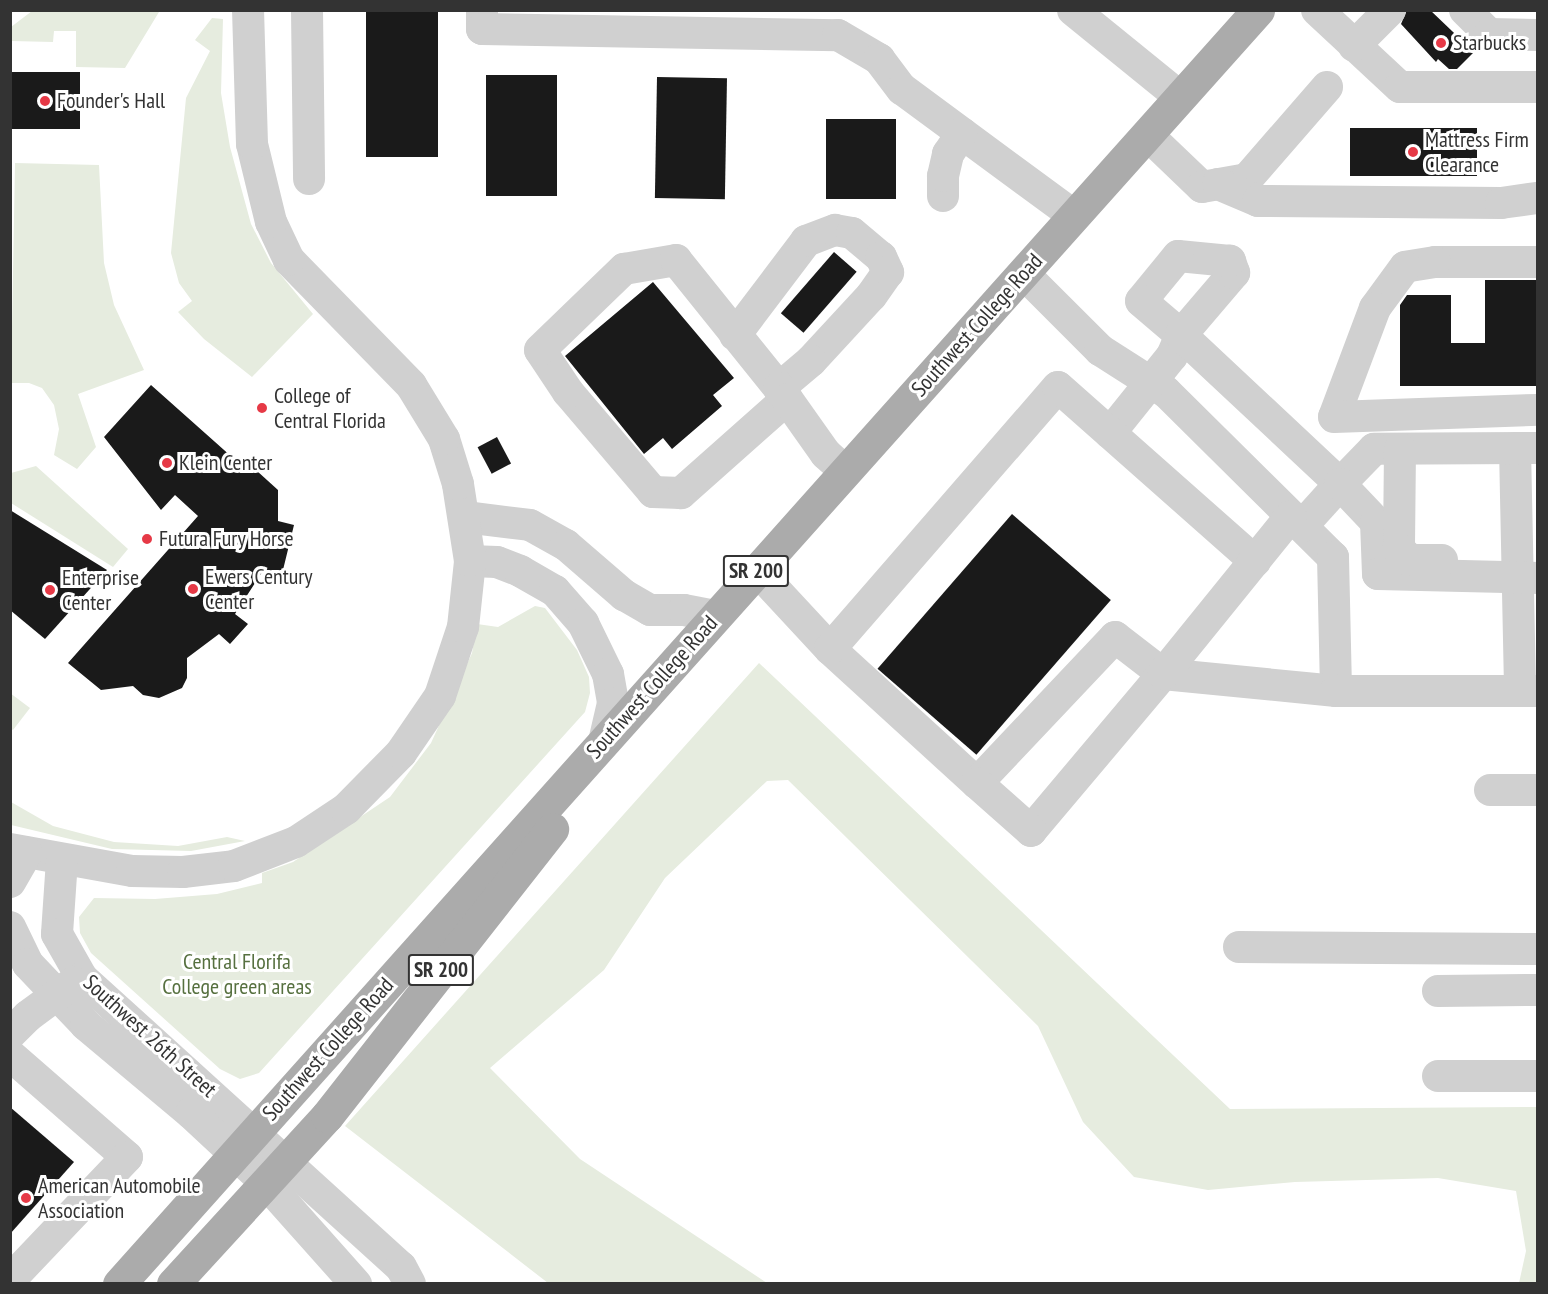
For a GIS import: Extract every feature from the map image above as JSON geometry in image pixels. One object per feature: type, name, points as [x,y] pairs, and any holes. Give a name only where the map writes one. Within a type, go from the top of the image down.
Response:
[{"type":"main road","name":"Southwest College Road","points":[[119,1284],[243,1142],[1258,10]]},
{"type":"main road","name":"Southwest College Road","points":[[173,1284],[327,1116],[612,752],[1277,10]]},
{"type":"street","points":[[10,882],[19,851],[132,871],[183,872],[234,866],[296,842],[346,809],[401,753],[440,696],[463,627],[470,561],[465,517],[444,439],[411,385],[289,260],[271,222],[252,144],[248,10]]},
{"type":"street","points":[[307,10],[309,179]]},
{"type":"street","points":[[482,10],[482,30],[838,35],[879,59],[902,89],[1074,216]]},
{"type":"street","points":[[1317,10],[1400,87],[1538,87]]},
{"type":"street","points":[[1354,46],[1390,10]]},
{"type":"street","points":[[1466,10],[1489,34],[1538,35]]},
{"type":"street","points":[[1078,12],[1180,97]]},
{"type":"street","points":[[1157,144],[1202,187],[1247,179],[1328,87]]},
{"type":"street","points":[[943,196],[943,176],[948,154],[962,133]]},
{"type":"street","points":[[1218,184],[1258,201],[1501,203],[1538,198]]},
{"type":"street","points":[[735,335],[806,242],[835,230],[852,233],[881,257],[888,272],[872,296],[783,393],[681,493],[653,492],[568,392],[540,350],[624,269],[676,260],[735,335],[783,393],[826,454],[845,471]]},
{"type":"street","points":[[1538,262],[1435,262],[1406,267],[1375,308],[1334,417],[1538,410]]},
{"type":"street","points":[[1033,283],[1100,350],[1167,392],[1333,557],[1336,691]]},
{"type":"street","points":[[1110,433],[1172,356],[1181,335],[1341,484],[1376,522],[1378,574],[1521,578]]},
{"type":"street","points":[[830,649],[1058,387],[1255,561]]},
{"type":"street","points":[[766,580],[830,649],[977,783],[1030,831],[1163,674],[1255,561],[1296,521],[1341,484],[1374,449],[1526,448],[1521,578],[1529,691],[1336,691],[1163,674],[1114,637],[977,783]]},
{"type":"street","points":[[1400,449],[1399,549],[1410,560],[1490,560],[1521,578]]},
{"type":"street","points":[[465,517],[530,525],[566,545],[624,595],[650,610],[684,610],[716,615]]},
{"type":"street","points":[[470,561],[498,562],[520,571],[555,591],[583,623],[608,674],[612,703],[604,741]]},
{"type":"street","points":[[1490,790],[1538,790]]},
{"type":"street","name":"Southwest 26th Street","points":[[62,860],[57,934],[69,986]]},
{"type":"street","name":"Southwest 26th Street","points":[[10,927],[28,964],[69,986],[275,1171]]},
{"type":"street","points":[[1239,947],[1538,949]]},
{"type":"street","points":[[10,1034],[69,986]]},
{"type":"street","points":[[1438,991],[1538,990]]},
{"type":"street","points":[[10,1055],[127,1157],[10,1280]]},
{"type":"street","points":[[1438,1076],[1538,1077]]},
{"type":"street","points":[[275,1171],[336,1207],[405,1275]]},
{"type":"street","points":[[275,1171],[356,1284]]},
{"type":"green space","points":[[159,10],[159,12],[125,68],[76,67],[76,31],[54,31],[53,42],[11,41],[11,27],[32,11]]},
{"type":"green space","points":[[212,18],[223,19],[221,93],[230,147],[251,224],[271,263],[313,314],[252,377],[204,339],[178,312],[192,301],[179,283],[171,253],[186,98],[210,51],[195,40]]},
{"type":"green space","points":[[15,163],[99,165],[104,263],[114,305],[144,370],[78,394],[96,447],[77,469],[54,455],[59,429],[54,405],[42,388],[29,383],[11,383]]},
{"type":"green space","points":[[36,466],[128,549],[113,567],[11,503],[11,473]]},
{"type":"green space","name":"Central Florifa College green areas","points":[[535,606],[545,608],[577,650],[589,677],[590,693],[585,712],[259,1073],[240,1079],[220,1069],[91,953],[80,933],[79,917],[94,898],[155,899],[217,894],[262,883],[262,873],[293,862],[390,797],[431,743],[472,653],[477,624],[498,627]]},
{"type":"green space","points":[[759,663],[1230,1109],[1537,1107],[1537,1283],[1519,1283],[1526,1251],[1516,1191],[1438,1178],[1295,1182],[1208,1190],[1134,1177],[1083,1122],[1038,1026],[788,780],[767,781],[665,878],[604,970],[490,1068],[580,1159],[767,1283],[548,1283],[345,1126]]},
{"type":"green space","points":[[10,693],[30,708],[13,730],[11,729]]},
{"type":"green space","points":[[11,802],[53,826],[114,842],[178,846],[227,837],[245,841],[191,851],[112,849],[11,825]]},
{"type":"building","points":[[366,10],[438,10],[438,157],[366,157]]},
{"type":"building","name":"Starbucks","points":[[1407,10],[1430,10],[1474,52],[1457,69],[1449,69],[1438,59],[1436,62],[1401,24]]},
{"type":"building","name":"Founder's Hall","points":[[10,72],[80,72],[80,129],[10,129]]},
{"type":"building","points":[[486,75],[557,75],[557,196],[486,196]]},
{"type":"building","points":[[657,77],[727,78],[725,199],[655,198]]},
{"type":"building","points":[[826,119],[896,119],[896,199],[826,199]]},
{"type":"building","name":"Mattress Firm Clearance","points":[[1350,128],[1477,128],[1477,176],[1350,176]]},
{"type":"building","points":[[834,252],[857,272],[804,333],[781,313]]},
{"type":"building","points":[[1485,280],[1538,280],[1538,386],[1400,386],[1400,305],[1407,295],[1451,295],[1451,343],[1485,343]]},
{"type":"building","points":[[653,282],[734,378],[713,395],[722,406],[672,449],[663,438],[644,454],[565,356]]},
{"type":"building","name":"Ewers Century Center","points":[[151,385],[242,466],[246,461],[278,490],[278,521],[294,525],[282,574],[264,569],[235,614],[248,624],[230,644],[219,634],[187,658],[187,678],[182,688],[159,698],[143,695],[133,686],[101,690],[68,663],[198,516],[175,495],[161,510],[104,437]]},
{"type":"building","points":[[497,437],[511,463],[492,474],[478,447]]},
{"type":"building","name":"Enterprise Center","points":[[10,510],[107,570],[45,639],[10,610]]},
{"type":"building","points":[[1012,514],[1111,600],[976,755],[878,669]]},
{"type":"building","name":"American Automobile Association","points":[[10,1107],[74,1162],[10,1234]]},
{"type":"place","name":"Starbucks","points":[[1441,43]]},
{"type":"place","name":"Founder's Hall","points":[[45,101]]},
{"type":"place","name":"Mattress Firm Clearance","points":[[1413,152]]},
{"type":"place","name":"College of Central Florida","points":[[262,408]]},
{"type":"place","name":"Klein Center","points":[[167,463]]},
{"type":"place","name":"Futura Fury Horse","points":[[147,539]]},
{"type":"place","name":"Ewers Century Center","points":[[193,589]]},
{"type":"place","name":"Enterprise Center","points":[[50,590]]},
{"type":"place","name":"American Automobile Association","points":[[26,1198]]}]
